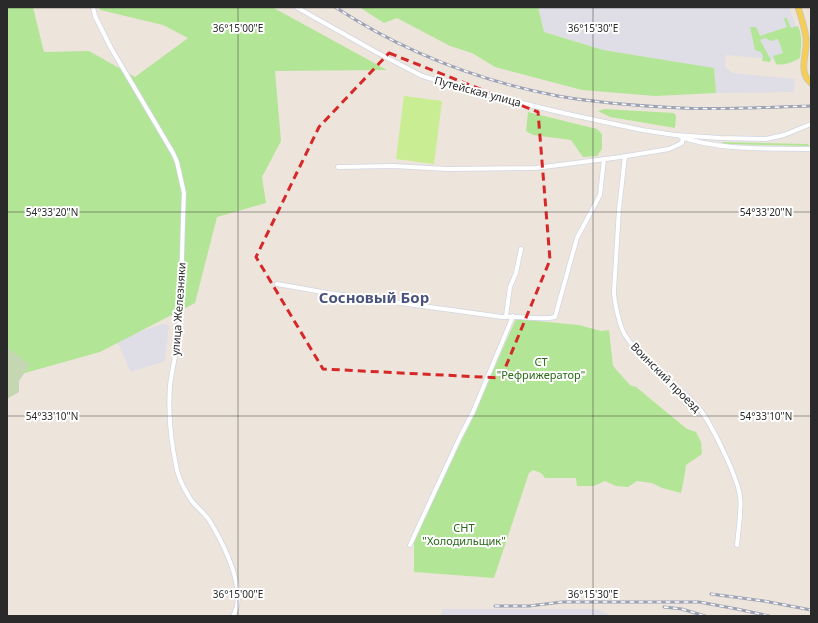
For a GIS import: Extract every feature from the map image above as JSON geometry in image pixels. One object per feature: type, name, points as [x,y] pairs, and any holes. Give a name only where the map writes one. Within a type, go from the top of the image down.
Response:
[{"type":"main road","points":[[798,7],[806,38],[804,73],[806,78],[811,83]]},
{"type":"street","name":"улица Железняки","points":[[93,7],[95,16],[111,48],[173,153],[182,181],[184,193],[179,330],[170,385],[169,404],[173,444],[178,472],[190,499],[210,522],[219,538],[233,572],[238,596],[238,606],[233,616]]},
{"type":"street","name":"Путейская улица","points":[[296,7],[422,76],[481,93],[563,113],[642,130],[675,135],[720,138],[766,138],[784,135],[811,124]]},
{"type":"street","name":"Путейская улица","points":[[675,135],[682,138],[717,145],[757,148],[811,149]]},
{"type":"street","points":[[338,167],[393,166],[448,169],[536,168],[669,149],[682,143],[682,138]]},
{"type":"street","name":"Воинский проезд","points":[[625,156],[619,210],[614,301],[624,334],[638,351],[698,407],[709,424],[738,485],[741,497],[737,545]]},
{"type":"street","points":[[277,284],[328,293],[506,316],[546,319],[556,317],[577,238],[600,195],[604,159]]},
{"type":"street","points":[[506,316],[510,286],[516,273],[521,249]]},
{"type":"street","points":[[410,545],[473,412],[513,316]]},
{"type":"highlighted area","points":[[389,53],[538,112],[550,260],[501,378],[323,369],[256,257],[319,127]]},
{"type":"shaded area","points":[[538,7],[789,7],[799,34],[779,60],[726,55],[725,67],[733,73],[795,79],[794,92],[716,93],[714,68],[603,50],[544,32]]},
{"type":"shaded area","points":[[163,324],[169,325],[165,361],[131,372],[116,339]]},
{"type":"shaded area","points":[[443,609],[597,609],[612,616],[440,616]]},
{"type":"green space","points":[[7,7],[33,7],[44,52],[89,51],[135,77],[188,38],[163,25],[100,10],[99,7],[272,7],[387,70],[275,71],[281,141],[262,177],[266,203],[217,217],[195,303],[100,352],[7,378]]},
{"type":"green space","points":[[359,7],[538,7],[544,32],[603,50],[714,68],[716,93],[655,96],[582,90],[495,67],[472,53],[450,46],[397,18],[384,23]]},
{"type":"green space","points":[[786,17],[791,28],[798,26],[800,30],[800,58],[785,64],[776,64],[773,56],[783,53],[778,39],[771,41],[765,38],[760,40],[771,60],[770,62],[762,61],[763,56],[761,52],[755,50],[750,27],[756,27],[760,36],[787,27],[784,19]]},
{"type":"green space","points":[[404,96],[442,101],[434,164],[396,159]]},
{"type":"green space","points":[[604,109],[674,113],[676,116],[675,128],[610,117],[598,111]]},
{"type":"green space","points":[[528,112],[597,129],[602,134],[602,149],[597,156],[583,157],[571,140],[533,135],[526,131]]},
{"type":"green space","points":[[721,142],[808,144],[809,146],[725,144]]},
{"type":"green space","points":[[516,319],[579,325],[601,331],[609,330],[613,366],[630,385],[636,387],[687,429],[696,432],[701,442],[702,454],[686,465],[681,493],[662,488],[652,483],[637,481],[628,487],[616,486],[605,481],[594,486],[577,486],[576,478],[545,478],[541,473],[533,470],[529,473],[494,578],[414,572],[414,540],[468,427]]},
{"type":"green space","points":[[7,347],[30,365],[19,381],[19,392],[7,399]]},
{"type":"railway","points":[[335,7],[361,23],[414,51],[470,73],[528,90],[588,101],[697,109],[811,106]]},
{"type":"railway","points":[[711,594],[764,601],[811,610]]},
{"type":"railway","points":[[495,606],[529,606],[562,602],[699,602],[769,616]]},
{"type":"railway","points":[[664,607],[682,609],[705,616]]},
{"type":"district","name":"Сосновый Бор","points":[[374,297]]},
{"type":"park label","name":"СТ \"Рефрижератор\"","points":[[541,367]]},
{"type":"park label","name":"СНТ \"Холодильщик\"","points":[[464,533]]}]
